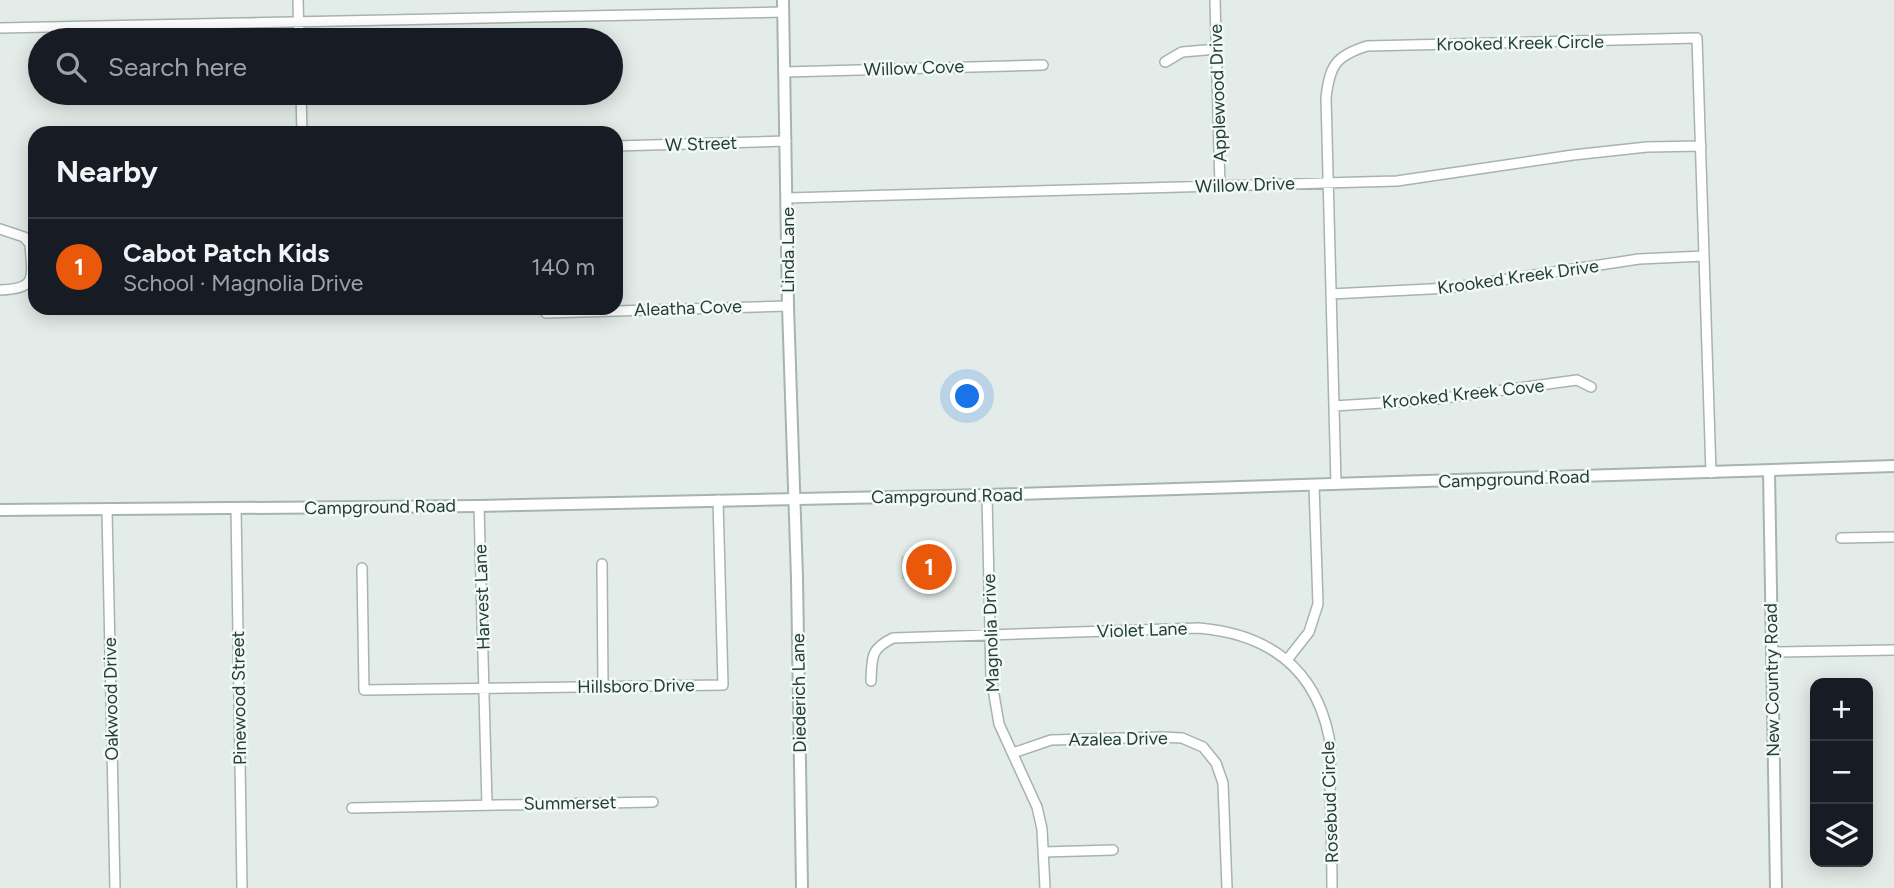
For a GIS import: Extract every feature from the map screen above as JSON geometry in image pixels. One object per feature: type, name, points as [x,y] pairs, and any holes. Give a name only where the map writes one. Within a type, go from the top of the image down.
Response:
[{"type":"street","points":[[298,0],[298,28]]},
{"type":"street","name":"Applewood Drive","points":[[1215,0],[1220,186]]},
{"type":"street","points":[[0,28],[783,6]]},
{"type":"street","name":"Linda Lane","points":[[783,6],[794,499]]},
{"type":"street","name":"Krooked Kreek Circle","points":[[1336,484],[1326,97],[1329,72],[1342,57],[1367,46],[1697,38],[1712,473]]},
{"type":"street","points":[[1165,62],[1182,52],[1217,49]]},
{"type":"street","name":"Willow Cove","points":[[784,72],[1043,65]]},
{"type":"street","points":[[301,105],[302,126]]},
{"type":"street","name":"W Street","points":[[623,146],[786,141]]},
{"type":"street","name":"Willow Drive","points":[[787,198],[1407,180],[1573,155],[1700,146]]},
{"type":"street","points":[[0,229],[24,237],[28,242]]},
{"type":"street","name":"Krooked Kreek Drive","points":[[1331,295],[1449,288],[1639,259],[1704,256]]},
{"type":"street","points":[[0,290],[19,289],[28,284]]},
{"type":"street","name":"Aleatha Cove","points":[[623,311],[788,306]]},
{"type":"street","name":"Krooked Kreek Cove","points":[[1334,406],[1430,400],[1577,380],[1591,387]]},
{"type":"street","name":"Campground Road","points":[[0,510],[479,506],[988,495],[1894,467]]},
{"type":"street","name":"New Country Road","points":[[1769,471],[1776,888]]},
{"type":"street","points":[[1287,660],[1309,632],[1318,604],[1314,485]]},
{"type":"street","name":"Magnolia Drive","points":[[988,495],[994,702],[999,724],[1037,807],[1044,852],[1045,888]]},
{"type":"street","name":"Diederich Lane","points":[[794,499],[802,888]]},
{"type":"street","name":"Hillsboro Drive","points":[[362,568],[364,690],[723,685],[718,500]]},
{"type":"street","name":"Harvest Lane","points":[[479,506],[485,688]]},
{"type":"street","name":"Pinewood Street","points":[[236,508],[242,888]]},
{"type":"street","name":"Oakwood Drive","points":[[107,510],[115,888]]},
{"type":"street","points":[[1841,538],[1894,537]]},
{"type":"street","points":[[602,564],[603,686]]},
{"type":"street","name":"Violet Lane","points":[[871,681],[872,656],[879,644],[893,638],[1199,628],[1245,636],[1264,644],[1287,660]]},
{"type":"street","points":[[1771,652],[1894,650]]},
{"type":"street","name":"Rosebud Circle","points":[[1287,660],[1309,687],[1322,710],[1329,739],[1332,888]]},
{"type":"street","points":[[485,688],[487,805]]},
{"type":"street","name":"Azalea Drive","points":[[1013,753],[1051,740],[1162,737],[1182,738],[1203,747],[1216,763],[1223,782],[1227,888]]},
{"type":"street","name":"Summerset","points":[[352,808],[653,802]]},
{"type":"street","points":[[1044,852],[1113,850]]},
{"type":"green space","points":[[901,556],[922,556],[923,578],[902,579]]},
{"type":"place","name":"Cabot Patch Kids","points":[[929,567]]}]
